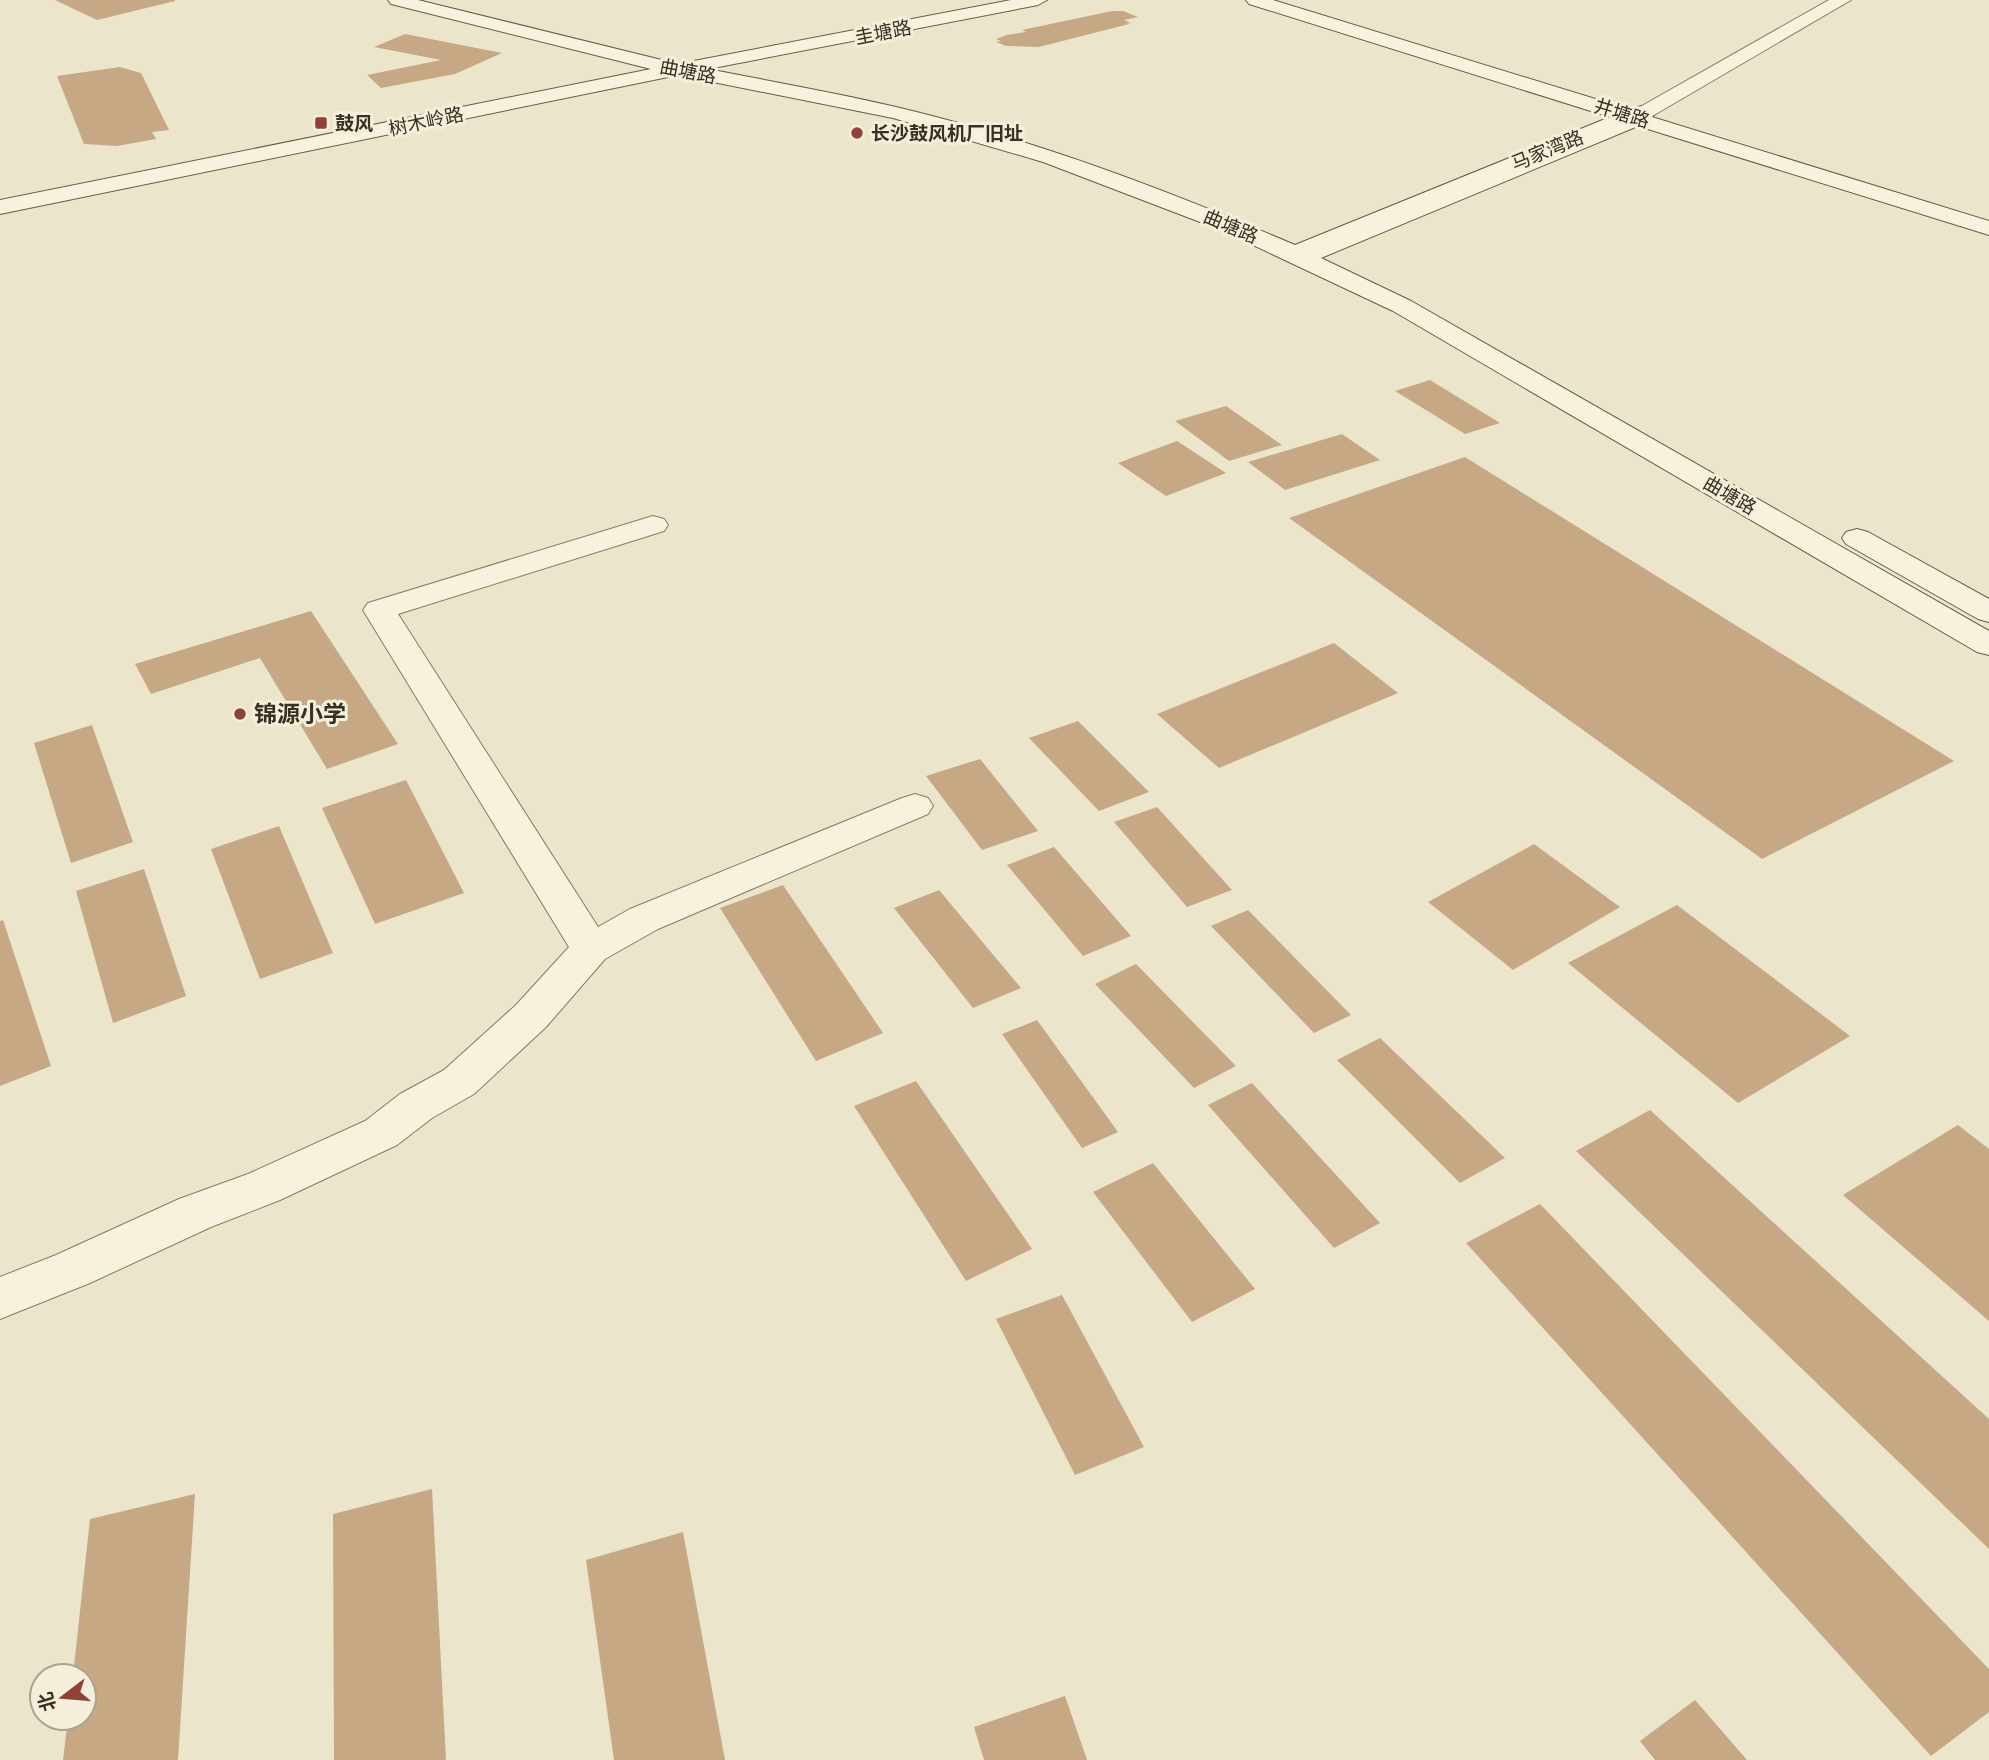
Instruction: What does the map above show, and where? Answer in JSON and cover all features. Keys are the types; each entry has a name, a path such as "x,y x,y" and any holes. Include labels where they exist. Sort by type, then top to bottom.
{"main road":[{"name":"曲塘路","path":"397,0 645,62 686,57 728,61 936,107 1081,152 1261,220 1309,251 1989,645"},
{"path":"448,0 604,34"},
{"name":"圭塘路","path":"686,57 975,0"},
{"name":"圭塘路","path":"728,61 1038,0"},
{"name":"井塘路","path":"1255,0 1640,115"},
{"name":"井塘路","path":"1269,0 1989,226"},
{"name":"马家湾路","path":"1309,251 1640,115 1842,0"},
{"name":"曲塘路","path":"686,57 985,137 1309,251 1487,331 1640,416"},
{"name":"树木岭路","path":"0,207 686,57"},
{"name":"树木岭路","path":"0,193 645,62"},
{"path":"591,949 379,610 653,525"},
{"path":"1843,530 1989,612"},
{"path":"0,1298 73,1269 195,1213 264,1187 382,1133 416,1106 459,1082 531,1016 591,949 644,919 915,806"}],"building":[{"path":"55,0 175,0 175,1 97,20"},
{"path":"1123,11 1138,17 1124,20 1131,23 1126,24 1129,24 1039,47 1006,46 996,42 1001,41 996,39 1007,35 1026,32 1022,30"},
{"path":"405,34 502,53 455,74 381,88 367,75 441,60 374,47"},
{"path":"120,67 141,73 169,130 152,132 156,139 117,146 84,144 57,76"},
{"path":"1430,380 1500,423 1465,434 1395,391"},
{"path":"1226,406 1282,445 1229,461 1175,421"},
{"path":"1342,434 1380,460 1285,490 1248,462"},
{"path":"1177,441 1226,473 1166,496 1118,463"},
{"path":"1465,457 1954,761 1762,859 1289,518"},
{"path":"311,611 398,744 327,769 260,658 151,694 135,664"},
{"path":"1334,643 1398,693 1219,768 1157,714"},
{"path":"1078,721 1149,792 1099,811 1029,738"},
{"path":"92,725 133,842 71,863 34,743"},
{"path":"980,759 1038,831 982,850 926,776"},
{"path":"406,780 464,893 375,924 322,808"},
{"path":"1157,807 1232,890 1187,907 1114,822"},
{"path":"279,826 333,953 260,979 211,849"},
{"path":"1534,844 1620,907 1513,970 1428,902"},
{"path":"1054,847 1131,936 1083,956 1007,865"},
{"path":"144,869 186,996 113,1023 76,891"},
{"path":"783,885 883,1033 816,1061 720,908"},
{"path":"939,890 1021,988 973,1008 894,908"},
{"path":"1677,905 1850,1036 1738,1103 1568,963"},
{"path":"1248,910 1351,1015 1314,1033 1211,926"},
{"path":"3,920 51,1066 0,1086 0,921"},
{"path":"1136,964 1236,1066 1194,1088 1095,984"},
{"path":"1037,1020 1118,1132 1082,1148 1002,1034"},
{"path":"1380,1038 1505,1158 1460,1183 1337,1060"},
{"path":"916,1081 1032,1249 966,1281 854,1106"},
{"path":"1252,1083 1380,1223 1334,1248 1208,1105"},
{"path":"1650,1110 1989,1419 1989,1549 1576,1151"},
{"path":"1958,1125 1989,1149 1989,1321 1843,1195"},
{"path":"1153,1163 1255,1289 1192,1322 1093,1192"},
{"path":"1540,1204 1989,1669 1989,1712 1931,1756 1466,1243"},
{"path":"1062,1295 1144,1447 1075,1475 996,1319"},
{"path":"432,1489 446,1760 334,1760 333,1514"},
{"path":"195,1494 178,1760 63,1760 66,1732 98,1732 98,1662 75,1662 90,1519"},
{"path":"683,1532 725,1760 614,1760 586,1560"},
{"path":"1065,1696 1087,1760 984,1760 974,1727"},
{"path":"1695,1700 1747,1760 1655,1760 1640,1741"}],"place":[{"name":"鼓风","path":"321,123"},
{"name":"长沙鼓风机厂旧址","path":"857,133"},
{"name":"锦源小学","path":"240,714"}]}
